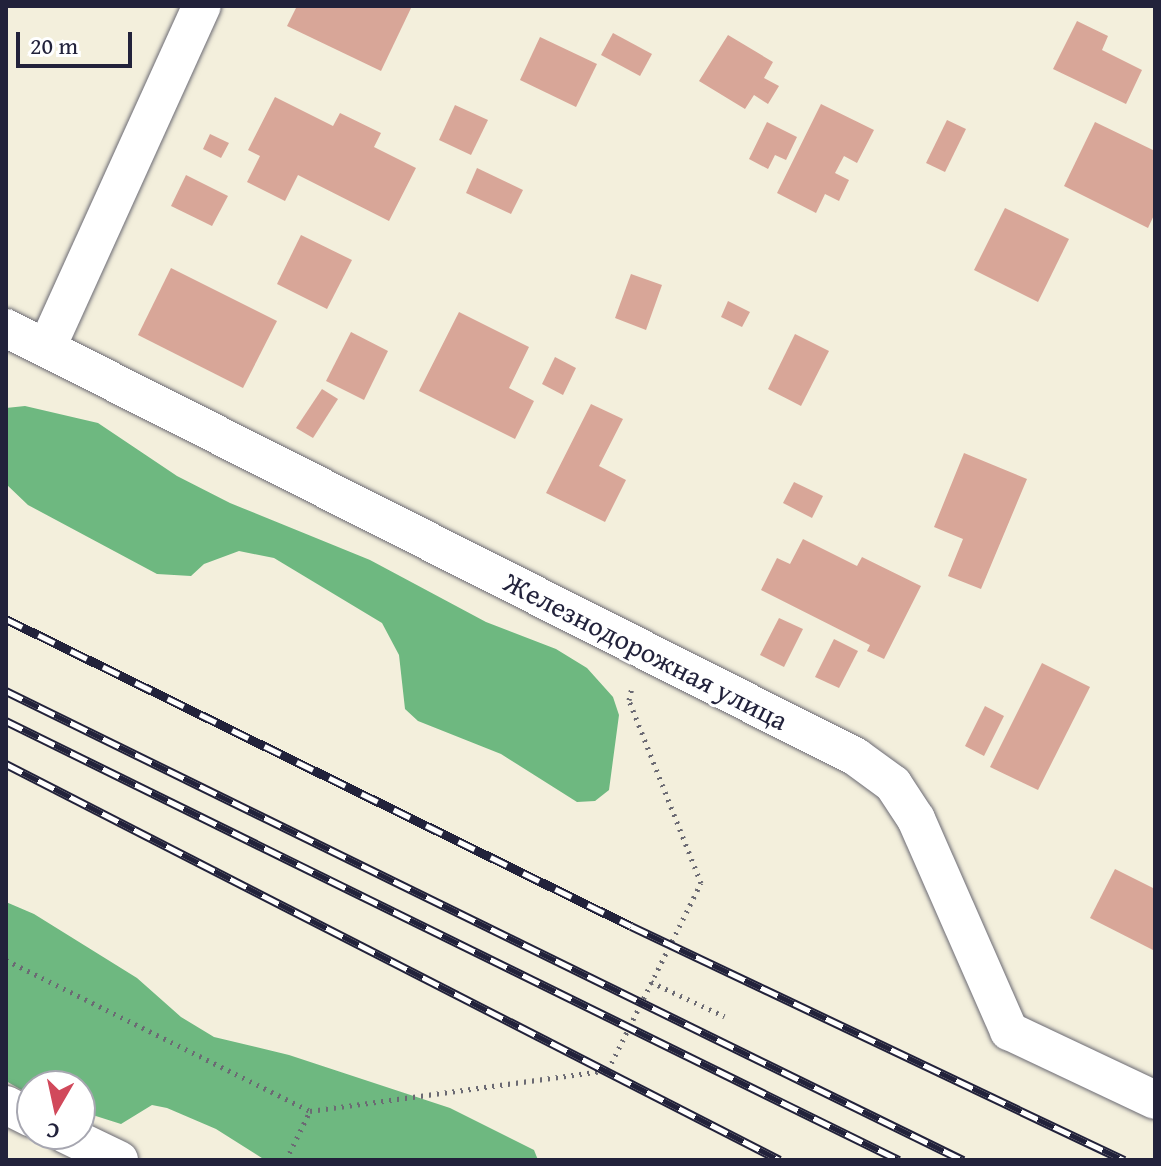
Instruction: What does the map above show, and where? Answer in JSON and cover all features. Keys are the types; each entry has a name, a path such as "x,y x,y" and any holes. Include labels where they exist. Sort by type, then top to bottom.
{"street":[{"path":"47,347 202,6"},
{"name":"Железнодорожная улица","path":"6,328 856,757 893,784 916,819 1009,1031 1155,1100"}],"path":[{"path":"6,960 310,1111 608,1070 701,883 629,700 641,650"},
{"path":"651,982 724,1016"},
{"path":"286,1160 310,1111"}],"green space":[{"path":"25,406 98,423 177,476 230,503 370,560 486,622 556,649 587,668 613,697 619,715 609,790 595,801 577,802 501,754 418,721 405,709 399,655 382,623 274,558 239,551 204,564 191,576 157,574 28,505 6,484 6,408"},
{"path":"6,902 34,914 137,978 181,1017 214,1037 289,1055 450,1108 534,1150 538,1160 265,1160 216,1129 167,1108 152,1105 121,1124 96,1116 96,1070 16,1070 16,1087 6,1081"}],"building":[{"path":"297,6 412,6 381,71 287,26"},
{"path":"1077,21 1108,36 1102,50 1142,70 1126,104 1053,69"},
{"path":"613,33 652,54 640,76 601,55"},
{"path":"728,35 773,62 764,78 779,86 768,104 754,95 745,109 699,81"},
{"path":"540,37 597,64 576,107 520,80"},
{"path":"275,97 333,126 340,113 381,133 374,147 416,168 389,221 298,175 285,201 247,182 260,156 248,150"},
{"path":"821,104 874,130 857,163 844,156 835,173 849,180 839,201 825,194 816,213 777,193"},
{"path":"455,105 488,120 471,155 439,140"},
{"path":"947,120 966,129 945,172 926,163"},
{"path":"767,122 797,137 786,160 775,155 768,169 749,159"},
{"path":"1095,122 1155,151 1155,213 1148,228 1064,186"},
{"path":"210,134 229,143 221,158 203,149"},
{"path":"477,168 523,190 511,214 466,193"},
{"path":"186,175 228,196 212,226 171,206"},
{"path":"1005,208 1069,239 1038,302 974,270"},
{"path":"301,235 352,260 327,309 277,284"},
{"path":"171,268 277,321 243,388 138,335"},
{"path":"631,274 662,285 646,330 615,318"},
{"path":"728,301 750,312 742,327 721,317"},
{"path":"459,312 529,347 509,388 534,401 515,439 419,391"},
{"path":"351,332 388,351 364,400 326,381"},
{"path":"795,334 829,351 801,406 768,389"},
{"path":"555,357 576,368 563,395 542,384"},
{"path":"322,389 338,399 313,438 296,428"},
{"path":"591,404 623,419 599,466 626,480 605,522 546,493"},
{"path":"964,453 1027,479 981,589 948,576 963,539 934,527"},
{"path":"794,482 823,496 812,518 783,503"},
{"path":"803,539 857,566 862,557 921,586 884,659 867,651 870,645 761,590 777,558 790,564"},
{"path":"779,618 803,629 784,667 760,655"},
{"path":"834,639 858,651 839,688 815,677"},
{"path":"1042,663 1090,687 1038,790 990,767"},
{"path":"985,706 1004,716 984,756 965,746"},
{"path":"1115,869 1155,889 1155,951 1090,918"}],"railway":[{"path":"6,619 631,926 1124,1160"},
{"path":"6,691 963,1160"},
{"path":"6,721 899,1160"},
{"path":"6,764 780,1160"}]}
